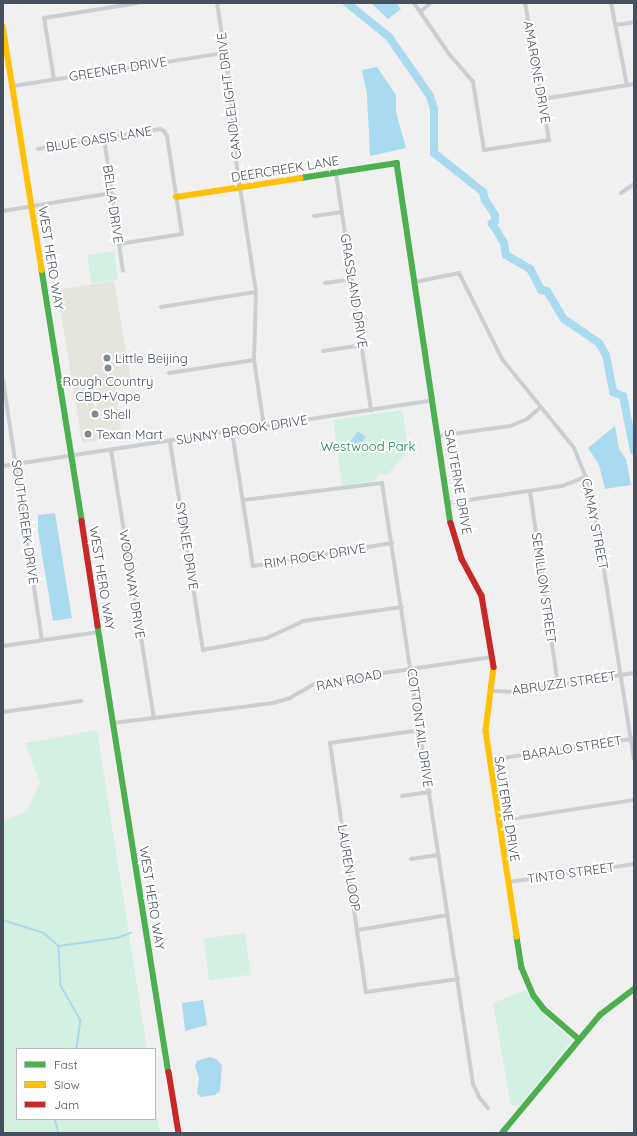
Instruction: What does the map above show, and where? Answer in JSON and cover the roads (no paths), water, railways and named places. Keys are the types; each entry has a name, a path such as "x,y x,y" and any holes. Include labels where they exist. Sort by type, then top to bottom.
{"street":[{"path":"54,79 44,18 138,3"},
{"name":"CANDLELIGHT DRIVE","path":"217,3 240,187 256,292 254,360 264,427"},
{"path":"414,3 421,11 431,3"},
{"name":"AMARONE DRIVE","path":"421,11 449,54 474,82 484,150 549,140 525,3"},
{"path":"611,3 627,85"},
{"path":"616,25 634,22"},
{"name":"WEST HERO WAY","path":"3,26 179,1133"},
{"name":"GREENER DRIVE","path":"13,86 224,53"},
{"path":"543,99 634,84"},
{"name":"BLUE OASIS LANE","path":"38,149 160,129 167,136 176,197"},
{"name":"BELLA DRIVE","path":"104,138 123,270"},
{"name":"DEERCREEK LANE","path":"176,197 397,163"},
{"name":"SAUTERNE DRIVE","path":"397,163 452,528 462,559 482,596 495,671 494,691 486,731 488,760 522,968 528,983 544,1009 579,1039"},
{"name":"GRASSLAND DRIVE","path":"336,173 371,410"},
{"path":"621,192 634,184"},
{"path":"3,211 31,208 112,193"},
{"path":"119,244 182,234 176,197"},
{"path":"314,216 341,212"},
{"name":"CAMAY STREET","path":"415,282 459,273 502,359 574,448 586,476 594,507 634,759"},
{"path":"325,283 352,279"},
{"path":"161,307 256,292"},
{"path":"323,351 362,346"},
{"path":"169,373 254,360"},
{"name":"SOUTHCREEK DRIVE","path":"3,380 42,640"},
{"name":"SUNNY BROOK DRIVE","path":"3,466 170,442 433,400"},
{"path":"438,436 510,426 527,419 541,407"},
{"name":"RIM ROCK DRIVE","path":"232,432 253,566 392,543"},
{"name":"SYDNEE DRIVE","path":"170,442 203,650 267,638 303,621 402,607"},
{"name":"WOODWAY DRIVE","path":"111,450 154,719"},
{"path":"449,503 562,486 586,476"},
{"name":"COTTONTAIL DRIVE","path":"242,500 382,483 412,669 473,1084 479,1097 488,1108"},
{"name":"SEMILLON STREET","path":"530,491 558,685"},
{"path":"3,646 99,632"},
{"name":"RAN ROAD","path":"113,723 273,703 290,698 316,684 492,657"},
{"name":"ABRUZZI STREET","path":"494,691 512,692 634,673"},
{"path":"3,712 81,701"},
{"name":"LAUREN LOOP","path":"421,730 330,744 366,992 458,978"},
{"name":"BARALO STREET","path":"488,760 631,739"},
{"path":"402,796 430,792"},
{"path":"498,821 634,800"},
{"path":"411,859 439,855"},
{"name":"TINTO STREET","path":"507,882 634,864"},
{"path":"358,930 448,915"},
{"path":"502,1133 600,1015 634,989"}],"water":[{"path":"371,3 396,3 401,9 388,19"},
{"path":"377,67 396,95 396,112 406,148 370,156 367,95 362,70"},
{"path":"615,426 619,449 626,459 631,485 605,489 599,465 588,448"},
{"path":"358,431 366,437 356,451 348,445"},
{"path":"55,513 72,618 53,621 38,531 38,515"},
{"path":"203,1000 207,1025 185,1031 182,1003"},
{"path":"210,1057 216,1059 222,1065 220,1091 215,1095 201,1097 197,1093 199,1078 195,1066 197,1061"}],"waterway":[{"path":"347,3 389,37 430,96 434,109 434,153 483,192 485,200 495,215 495,221 492,223 504,243 506,255 530,269 541,290 547,291 564,319 599,343 606,355 613,392 623,396 634,451"},
{"path":"3,920 44,933 59,946 61,986 81,1020 77,1048"},
{"path":"59,946 117,938 131,933"},
{"path":"55,1120 59,1133"}],"place":[{"name":"Little Beijing","path":"107,358"},
{"name":"Rough Country CBD+Vape","path":"108,368"},
{"name":"Shell","path":"95,414"},
{"name":"Texan Mart","path":"88,434"}],"park label":[{"name":"Westwood Park","path":"368,446"}]}
